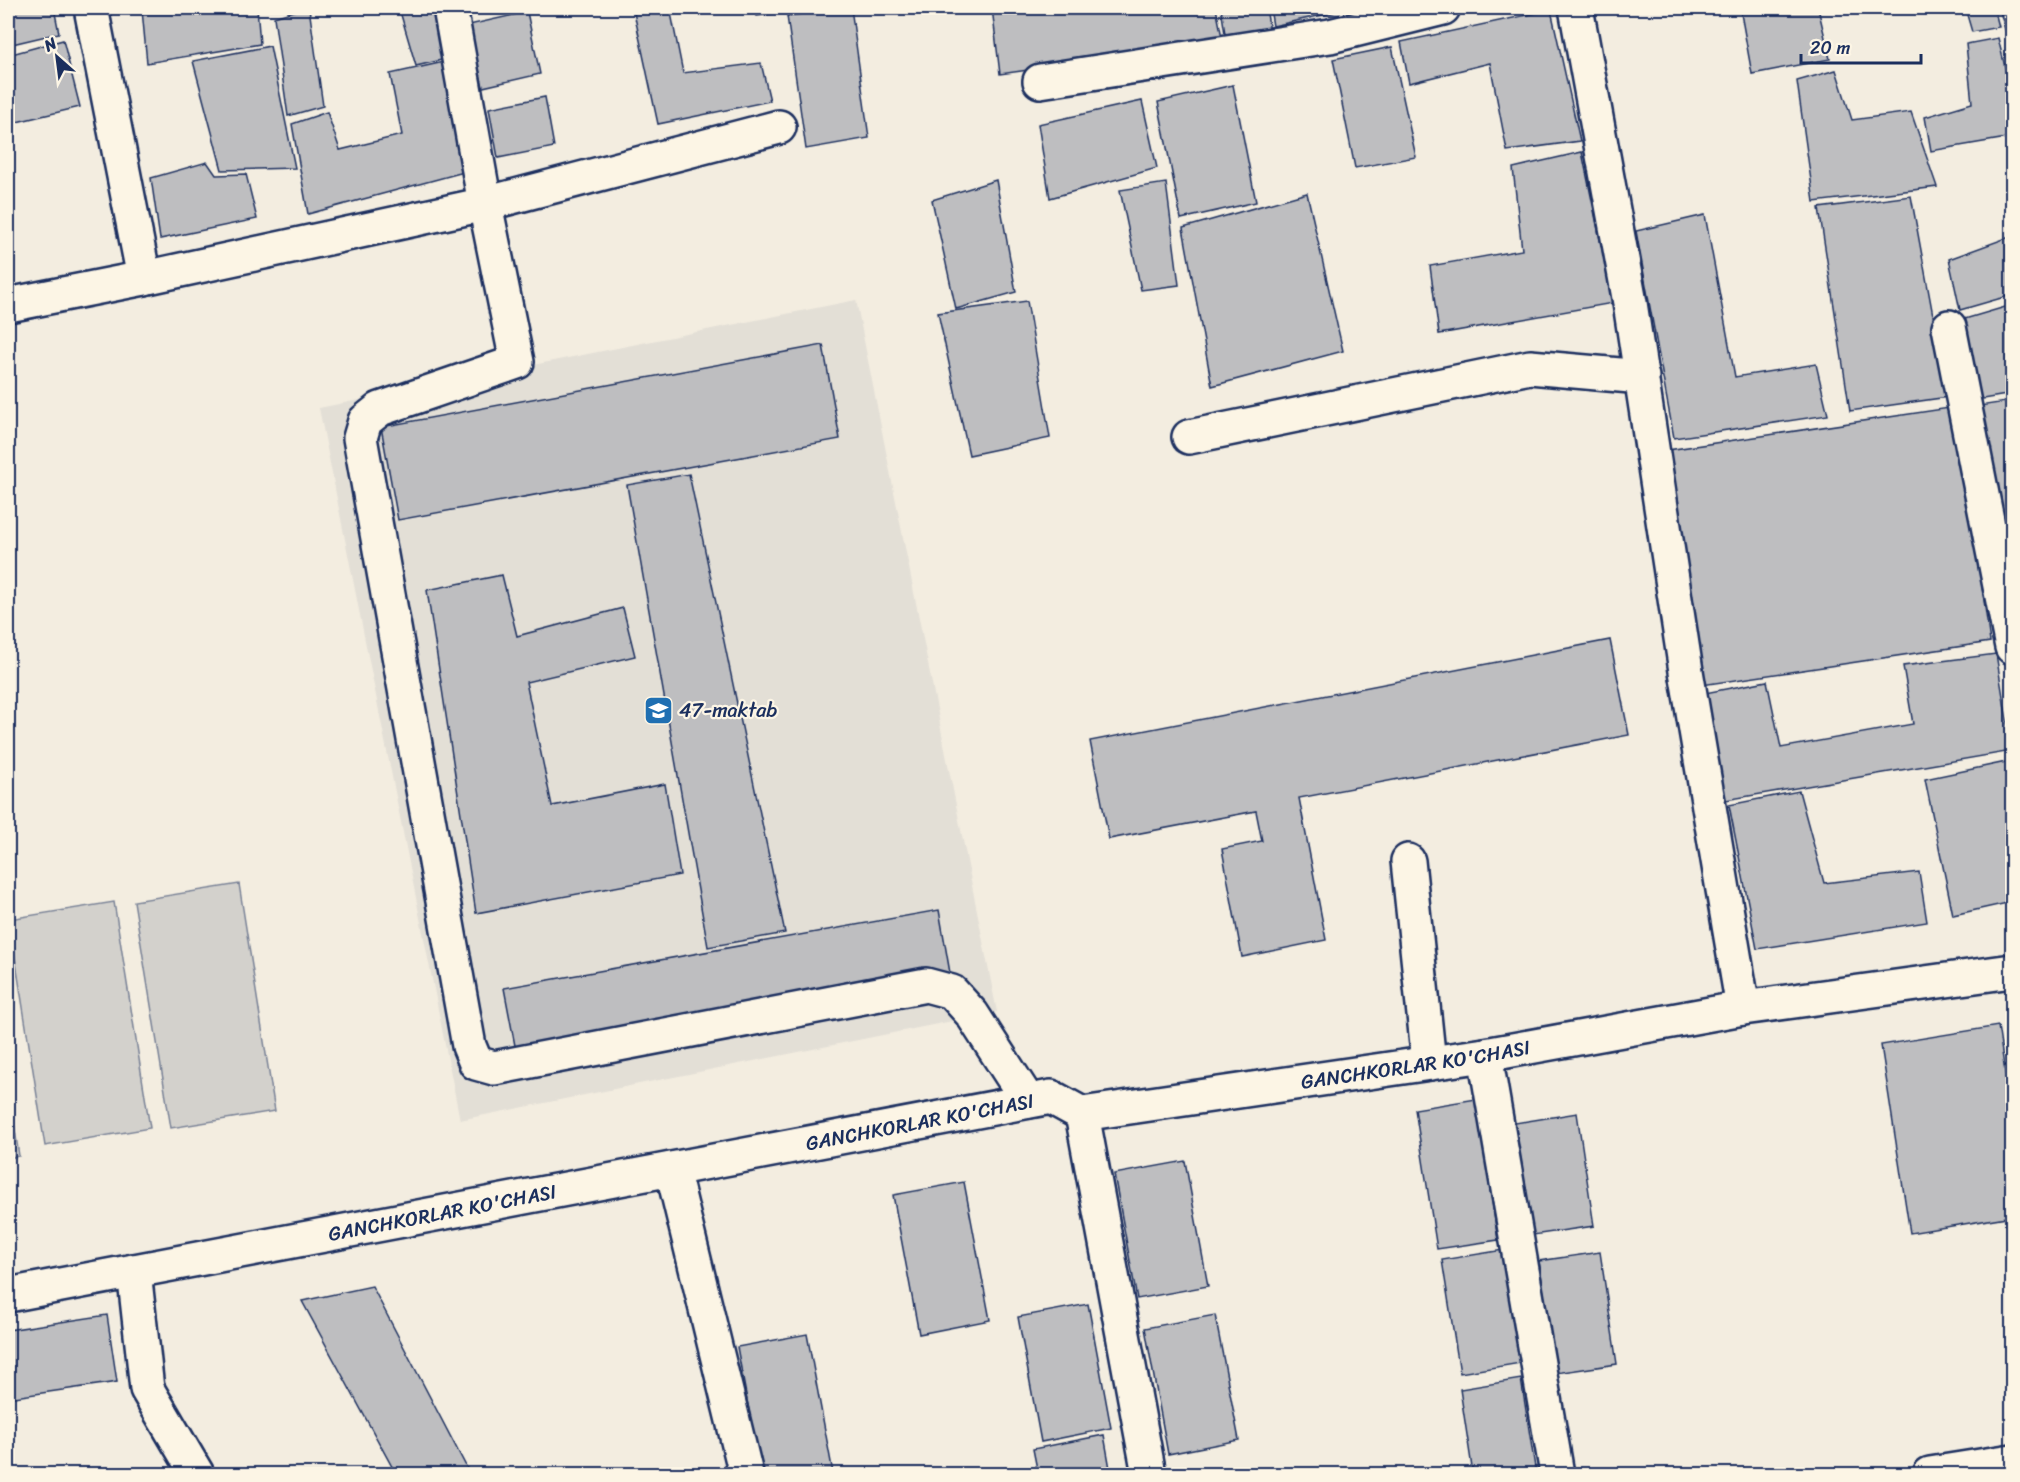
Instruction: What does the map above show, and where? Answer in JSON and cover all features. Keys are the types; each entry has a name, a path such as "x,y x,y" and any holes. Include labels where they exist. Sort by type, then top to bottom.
{"street":[{"path":"91,8 144,278"},
{"path":"450,8 485,204 517,362 380,409 365,421 360,438 469,1046 476,1063 494,1068 926,985 952,992 972,1014 1028,1101"},
{"path":"1040,81 1330,36 1443,8"},
{"path":"1576,8 1592,82 1642,377 1686,671 1743,1008"},
{"path":"8,305 485,204 779,127"},
{"path":"1949,327 2013,647"},
{"path":"1189,437 1530,368 1642,377"},
{"path":"1408,861 1429,1063"},
{"name":"GANCHKORLAR KO'CHASI","path":"8,1295 1051,1097 1083,1114 1485,1055 1743,1008 2013,971"},
{"path":"1485,1055 1557,1474"},
{"path":"1083,1114 1149,1474"},
{"path":"672,1169 746,1474"},
{"path":"134,1271 147,1389 197,1474"},
{"path":"1930,1474 2013,1461"}],"shaded area":[{"name":"47-maktab","path":"856,300 997,1012 460,1120 319,408"},
{"path":"239,884 275,1111 171,1128 134,901"},
{"path":"114,902 150,1128 45,1146 9,919"},
{"path":"8,1084 19,1156 8,1158"}],"building":[{"path":"8,8 54,8 59,33 8,45"},
{"path":"257,8 260,44 147,63 142,10"},
{"path":"309,8 323,106 288,116 274,17"},
{"path":"399,8 445,8 454,57 416,66"},
{"path":"466,8 507,8 467,15"},
{"path":"633,8 670,8 683,73 761,63 770,101 658,124"},
{"path":"755,8 810,8 757,16"},
{"path":"851,8 869,138 806,149 787,16"},
{"path":"992,8 1216,8 1223,42 1000,74"},
{"path":"1221,8 1266,8 1270,32 1226,40"},
{"path":"1270,8 1354,8 1273,26"},
{"path":"1740,8 1818,8 1830,59 1752,74"},
{"path":"1965,8 1994,8 1999,27 1972,32"},
{"path":"1999,8 2012,8 2012,54"},
{"path":"1551,10 1580,141 1507,151 1490,63 1409,83 1401,42"},
{"path":"527,12 540,74 483,87 469,25"},
{"path":"1998,38 2012,96 2012,137 1931,151 1925,117 1972,103 1966,44"},
{"path":"63,40 80,107 8,124 8,55"},
{"path":"270,46 295,168 222,170 193,61"},
{"path":"1392,47 1416,157 1355,168 1333,59"},
{"path":"444,62 464,172 308,214 292,124 327,112 340,150 402,135 390,74"},
{"path":"1836,70 1852,120 1911,112 1937,187 1814,202 1797,81"},
{"path":"1233,85 1256,202 1181,219 1158,102"},
{"path":"545,97 554,147 498,158 489,108"},
{"path":"1142,101 1157,168 1050,198 1038,124"},
{"path":"1582,152 1613,303 1439,334 1430,266 1522,250 1513,168"},
{"path":"207,162 216,175 246,174 257,219 160,239 151,178"},
{"path":"996,180 1016,292 956,309 932,200"},
{"path":"1166,183 1179,285 1141,290 1120,190"},
{"path":"1307,193 1343,351 1212,386 1183,228"},
{"path":"1911,196 1948,397 1850,411 1819,208"},
{"path":"1705,215 1735,377 1816,364 1828,415 1674,438 1636,231"},
{"path":"2012,236 2012,295 1960,310 1949,259"},
{"path":"1027,301 1050,438 969,455 938,313"},
{"path":"2012,305 2012,394 1977,400 1958,321"},
{"path":"823,345 840,439 398,520 381,427"},
{"path":"2012,401 2012,556 2008,557 1979,406"},
{"path":"1956,407 1990,642 1702,685 1668,450"},
{"path":"689,474 785,933 708,947 627,485"},
{"path":"502,575 517,636 623,608 635,656 526,682 552,806 665,784 680,875 476,913 427,590"},
{"path":"1610,640 1629,735 1299,798 1326,940 1242,957 1222,849 1262,841 1256,811 1109,839 1090,741"},
{"path":"1996,654 2012,751 1720,801 1705,693 1767,681 1781,748 1913,724 1903,666"},
{"path":"2011,761 2012,902 1953,915 1925,779"},
{"path":"1799,791 1824,883 1919,872 1927,922 1757,949 1729,805"},
{"path":"939,910 950,973 516,1051 504,988"},
{"path":"1998,1026 2012,1119 2012,1216 1910,1233 1881,1045"},
{"path":"1476,1099 1498,1240 1437,1249 1415,1109"},
{"path":"1577,1113 1594,1226 1533,1235 1515,1123"},
{"path":"1185,1161 1208,1286 1137,1299 1114,1174"},
{"path":"964,1182 990,1320 919,1334 893,1195"},
{"path":"1503,1250 1521,1363 1460,1373 1442,1260"},
{"path":"1600,1252 1617,1364 1556,1373 1539,1261"},
{"path":"372,1286 470,1474 396,1474 302,1301"},
{"path":"1088,1304 1111,1428 1041,1442 1018,1317"},
{"path":"107,1315 117,1382 8,1398 8,1330"},
{"path":"1215,1315 1239,1440 1168,1454 1145,1328"},
{"path":"807,1334 833,1473 761,1474 737,1347"},
{"path":"1521,1379 1536,1474 1473,1474 1460,1389"},
{"path":"1104,1435 1111,1474 1038,1474 1033,1449"}],"place":[{"name":"47-maktab","path":"658,710"}]}
